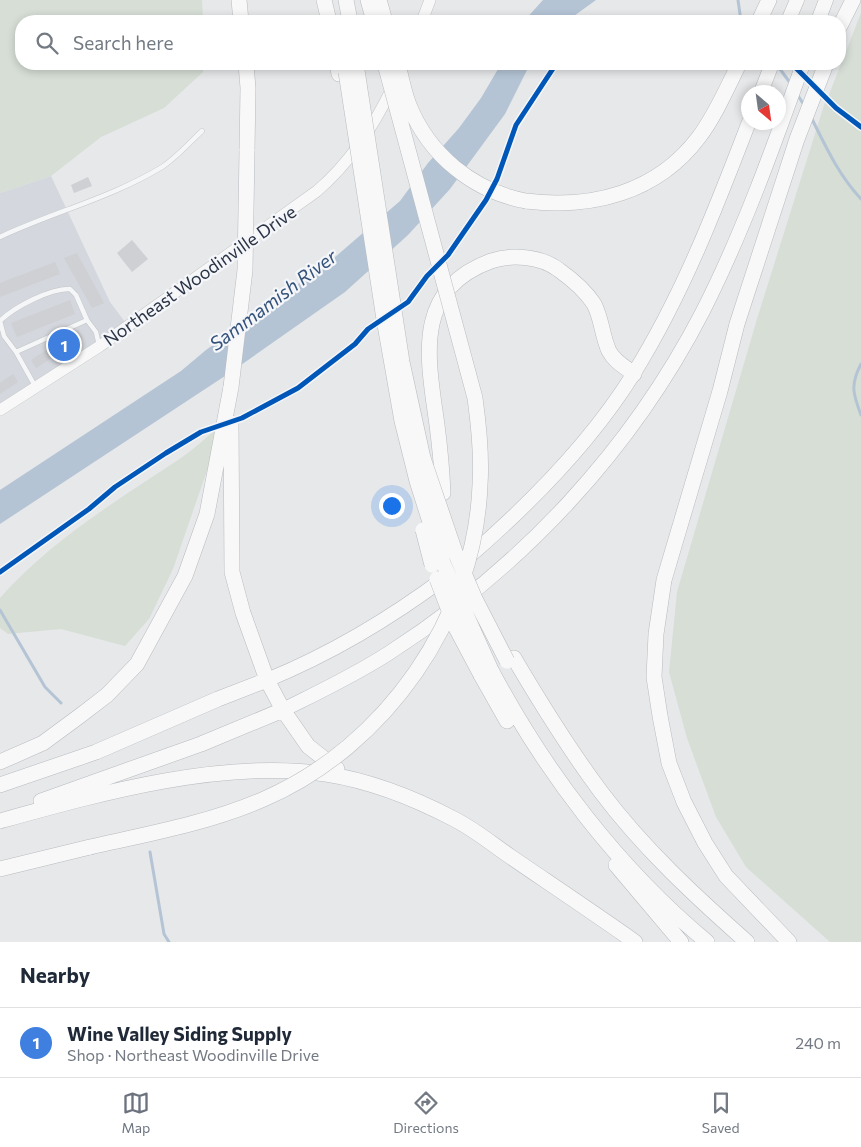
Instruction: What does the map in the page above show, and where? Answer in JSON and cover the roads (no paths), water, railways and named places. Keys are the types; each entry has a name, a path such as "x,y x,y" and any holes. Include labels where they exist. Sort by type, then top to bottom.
{"highway":[{"path":"239,0 240,15"},
{"path":"324,0 328,15"},
{"path":"334,0 337,15"},
{"path":"346,0 349,15"},
{"path":"354,0 356,15"},
{"path":"790,15 797,0"},
{"path":"820,15 826,0"},
{"path":"843,15 847,0"},
{"path":"845,15 853,0"},
{"path":"0,762 43,743 107,695 137,664 185,576 207,514 231,387 245,270 248,88 246,70"},
{"path":"345,70 386,375 401,446 432,565 455,626 526,733 590,823 644,881 707,942"},
{"path":"346,70 402,362 423,458 455,552 475,599 510,659 548,731 613,820 650,864 695,908 734,942"},
{"path":"365,70 420,411 455,530 510,659 602,793 651,852 698,899 747,942"},
{"path":"0,869 223,814 265,799 302,780 331,760 366,731 397,699 422,665 447,618 461,583 473,540 480,487 481,444 475,398 387,70"},
{"path":"400,70 409,104 428,140 444,158 470,180 487,190 526,200 559,203 584,202 615,196 646,184 672,166 700,136 736,70"},
{"path":"764,85 770,70"},
{"path":"0,815 202,744 283,710 388,654 442,618 498,572 570,503 626,434 669,372 702,312 730,254 801,70"},
{"path":"788,942 726,876 704,843 684,802 669,762 654,677 656,634 664,580 720,391 737,324 797,139 824,70"},
{"path":"0,785 96,752 218,698 268,680 352,640 400,610 450,573 504,527 556,474 591,433 634,374 687,274 746,130"},
{"path":"443,493 441,451 429,354 432,318 441,297 460,276 499,258 519,257 536,259 557,268 582,288 594,305 609,352 616,361 634,374"},
{"path":"231,387 232,572 243,613 268,680 283,710 308,746 340,770 367,783 414,800 456,820 635,942"},
{"path":"486,673 517,738 538,768 614,864 681,942"},
{"path":"0,821 116,792 210,773 269,770 327,774 367,783"},
{"path":"614,864 696,942"}],"main road":[{"path":"424,15 430,0"},
{"name":"Northeast Woodinville Drive","path":"0,410 100,346 302,203 336,174 362,143 383,107 400,70"}],"lane":[{"path":"0,236 38,219 112,193 155,171 202,131"},
{"path":"35,386 16,352 4,336 0,321 10,311 60,288 70,289 76,295 87,320 96,332 100,346"},
{"path":"16,352 87,320"}],"water":[{"path":"543,0 596,0 575,15 529,15"},
{"path":"497,70 527,70 505,114 450,189 408,235 345,292 228,374 0,524 0,490 181,371 206,350 334,258 400,201 481,98"}],"waterway":[{"path":"738,0 740,15"},
{"path":"781,70 791,84"},
{"path":"797,94 804,105"},
{"path":"811,117 839,170 861,199"},
{"path":"861,364 854,384 856,401 861,415"},
{"path":"0,610 45,687 61,703"},
{"path":"150,852 164,934 169,942"}],"place":[{"name":"Wine Valley Siding Supply","path":"64,345"}],"water label":[{"name":"Sammamish River","path":"273,300"}]}
